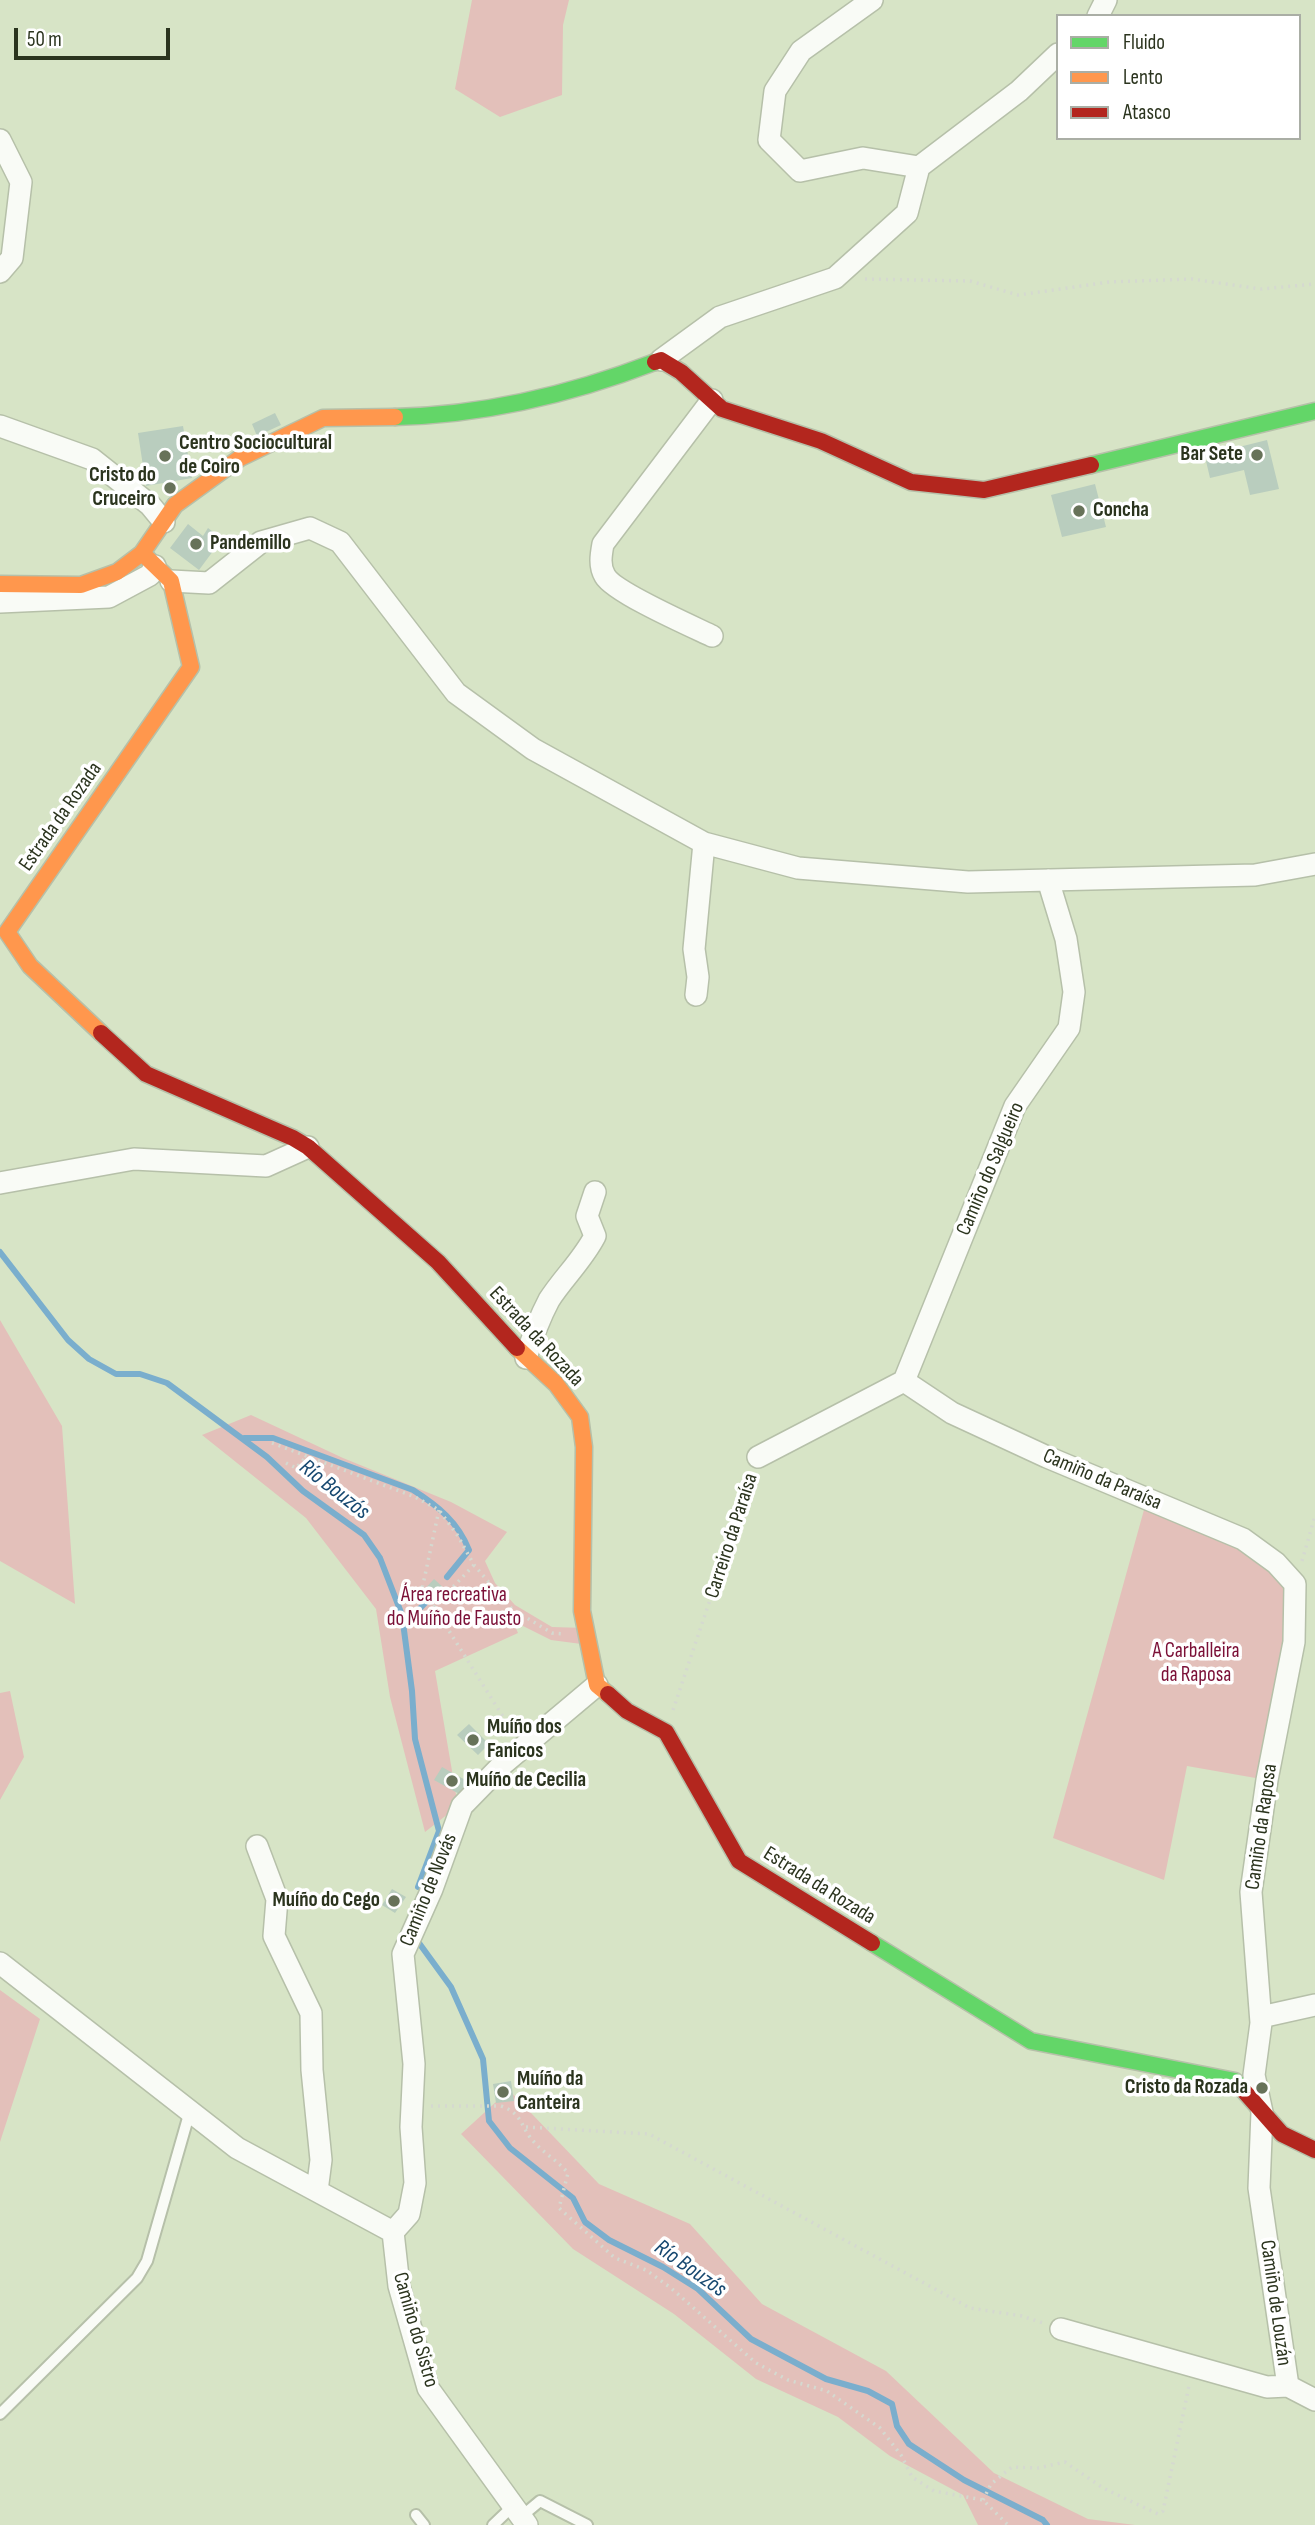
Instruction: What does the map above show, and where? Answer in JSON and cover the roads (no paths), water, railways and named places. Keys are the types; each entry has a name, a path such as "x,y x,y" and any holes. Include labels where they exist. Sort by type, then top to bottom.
{"street":[{"path":"872,0 801,51 775,90 769,140 800,171 863,158 919,167"},
{"path":"0,602 109,597 150,575 149,560 164,522 175,505 240,458 323,418 424,416 539,400 661,360 720,317 835,278 907,213 919,167 1019,91 1056,56"},
{"path":"0,140 21,182 12,258 0,272"},
{"path":"661,360 681,372 722,409 821,441 912,482 984,490 1315,411"},
{"path":"712,400 603,544 601,560 604,574 618,588 712,636"},
{"path":"0,426 92,459 150,505 164,522"},
{"path":"149,560 171,581 209,583 261,542 310,528 340,542 456,693 533,750 704,843 797,869 968,882 1255,875 1315,864"},
{"path":"0,584 81,585 149,560"},
{"name":"Estrada da Rozada","path":"171,581 191,667 4,931 30,966 146,1074 308,1147 438,1262 526,1358 556,1384 580,1417 584,1447 582,1611 597,1685 627,1710 666,1732 739,1861 1031,2041 1236,2081 1282,2134 1315,2150"},
{"path":"696,995 698,977 694,949 704,843"},
{"name":"Camiño do Salgueiro","path":"904,1381 1015,1106 1069,1028 1074,992 1066,939 1048,880"},
{"path":"0,1183 134,1159 267,1166 308,1147"},
{"path":"526,1358 533,1332 551,1298 584,1257 595,1236 587,1216 595,1192"},
{"name":"Carreiro da Paraísa","path":"758,1457 904,1381"},
{"name":"Camiño da Paraísa","path":"904,1381 952,1413 1047,1457 1243,1539 1276,1563 1295,1584"},
{"name":"Camiño da Raposa","path":"1262,2112 1254,2075 1261,2017 1251,1892 1267,1780 1294,1642 1295,1584"},
{"name":"Camiño de Novás","path":"393,2232 409,2214 415,2183 411,2127 414,2064 403,1954 432,1889 462,1806 503,1764 597,1685"},
{"path":"257,1846 277,1899 274,1937 311,2012 312,2070 321,2160 317,2191"},
{"path":"0,1963 237,2148 393,2232"},
{"path":"1261,2017 1315,2005"},
{"name":"Camiño de Louzán","path":"1061,2329 1267,2387 1287,2386 1259,2188 1262,2112"},
{"name":"Camiño do Sistro","path":"393,2232 399,2286 428,2388 521,2515"},
{"path":"1287,2386 1315,2400"}],"lane":[{"path":"0,2414 137,2278 147,2261 190,2111"},
{"path":"493,2525 521,2515 540,2501 587,2525"},
{"path":"416,2515 424,2525"}],"waterway":[{"name":"Río Bouzós","path":"0,1252 68,1340 89,1359 116,1374 140,1374 167,1383 267,1457 303,1491 364,1535 380,1558 402,1615 415,1739 439,1831 418,1887"},
{"path":"244,1438 273,1438 413,1490 422,1496 453,1523 469,1550 447,1577"},
{"path":"403,1626 429,1599"},
{"name":"Río Bouzós","path":"419,1943 451,1987 483,2059 489,2121 510,2148 573,2198 585,2222 609,2240 663,2267 698,2289 751,2339 826,2379 868,2391 892,2404 897,2426 909,2444 964,2480 1043,2520 1047,2525"}],"place":[{"name":"Bar Sete","path":"1257,455"},
{"name":"Centro Sociocultural de Coiro","path":"165,456"},
{"name":"Cristo do Cruceiro","path":"170,488"},
{"name":"Concha","path":"1079,511"},
{"name":"Pandemillo","path":"196,544"},
{"name":"Muíño dos Fanicos","path":"473,1740"},
{"name":"Muíño de Cecilia","path":"452,1781"},
{"name":"Muíño do Cego","path":"394,1901"},
{"name":"Cristo da Rozada","path":"1262,2088"},
{"name":"Muíño da Canteira","path":"503,2092"}],"park label":[{"name":"Área recreativa do Muíño de Fausto","path":"454,1608"},
{"name":"A Carballeira da Raposa","path":"1196,1664"}]}
